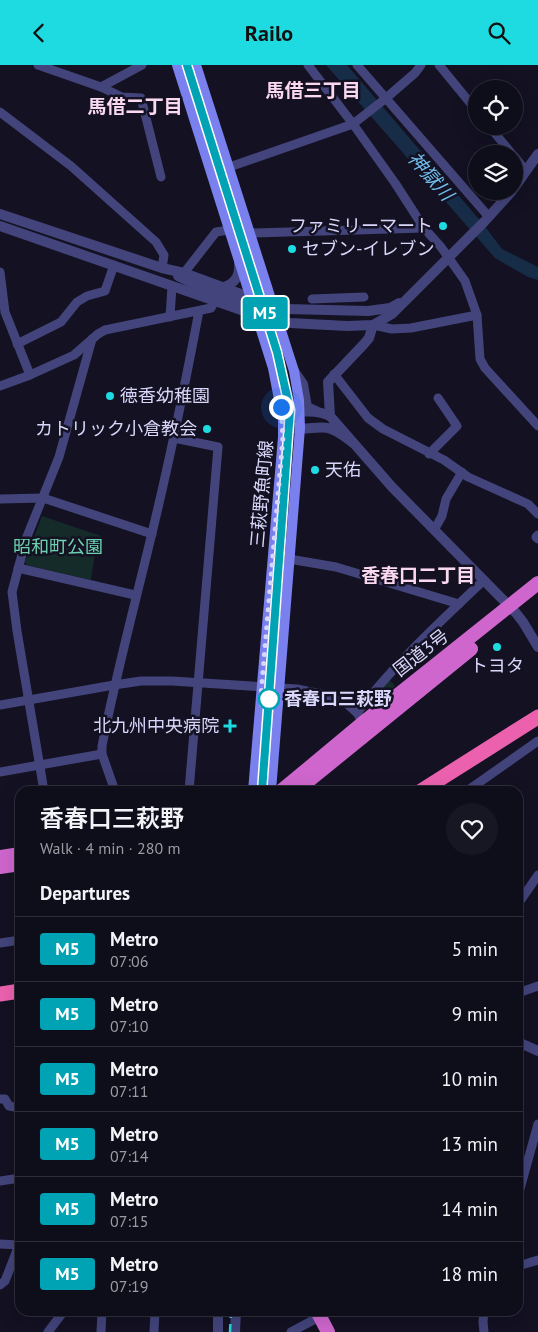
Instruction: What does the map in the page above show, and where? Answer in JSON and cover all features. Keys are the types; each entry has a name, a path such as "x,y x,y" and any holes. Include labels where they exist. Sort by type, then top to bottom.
{"highway":[{"name":"国道3号","path":"302,786 513,610 538,583"},
{"name":"国道3号","path":"286,786 360,717 513,610 538,595"},
{"path":"429,786 538,717"},
{"path":"447,786 538,729"},
{"path":"0,857 15,855"},
{"path":"0,867 15,865"},
{"path":"0,985 15,982"},
{"path":"0,994 15,992"},
{"path":"319,1316 328,1332"}],"main road":[{"name":"三萩野魚町線","path":"177,65 273,367 283,420 253,786"},
{"name":"三萩野魚町線","path":"196,65 294,371 300,413 271,786"}],"street":[{"path":"38,65 101,87 122,97 140,98 161,177"},
{"path":"101,87 142,65"},
{"path":"308,65 353,124 424,228 449,257 465,281 477,315 480,359 485,368 538,426"},
{"path":"356,65 486,220"},
{"path":"212,173 353,124 415,73 421,65"},
{"path":"439,65 468,100"},
{"path":"0,112 71,166 156,242 164,255 162,268"},
{"path":"497,135 505,145"},
{"path":"523,175 538,154"},
{"path":"523,167 526,171"},
{"path":"285,341 287,333 292,330 354,333 386,319 504,200"},
{"path":"0,215 224,287 254,306 276,314 293,309 368,311 390,308 404,301"},
{"path":"0,226 216,301 254,306"},
{"path":"184,273 216,232 229,229 250,233 424,228"},
{"path":"224,287 233,283 238,277 239,262"},
{"path":"17,344 61,322 77,302 87,296 104,291 114,265"},
{"path":"162,268 190,282 288,317 333,319 358,326 373,325 392,329 412,328 477,315"},
{"path":"0,272 5,312 30,375"},
{"path":"170,317 172,286"},
{"path":"320,310 316,299 364,297"},
{"path":"0,386 74,355 105,330 212,308 216,301"},
{"path":"293,309 312,315 359,317 373,325"},
{"path":"113,786 102,754 102,746 114,685 119,671 174,438 199,311"},
{"path":"330,416 328,382 369,338 373,325"},
{"path":"43,786 12,592 26,539 60,457 92,339"},
{"path":"294,371 303,384 308,407 330,416 392,487 513,610 523,622 538,647"},
{"path":"334,374 368,418 383,429 444,460 462,473 528,504 538,514"},
{"path":"429,454 457,425 438,398"},
{"path":"317,412 289,415 283,420 288,427 331,429 353,443"},
{"path":"174,438 218,447 189,786"},
{"path":"434,529 442,516 446,499 462,473"},
{"path":"0,499 43,498 152,534"},
{"path":"289,559 336,567 459,604"},
{"path":"18,568 136,595"},
{"path":"0,705 142,681 172,681 297,689 335,697 346,703 360,717 422,639 484,580"},
{"path":"474,786 538,741"},
{"path":"0,772 102,754"},
{"path":"523,896 538,875"},
{"path":"0,943 15,941"},
{"path":"523,991 538,986"},
{"path":"523,1044 538,1051"},
{"path":"0,1099 5,1099 9,1106 15,1107"},
{"path":"523,1167 538,1123"},
{"path":"0,1181 15,1179"},
{"path":"0,1245 15,1245"},
{"path":"0,1285 5,1281 15,1257"},
{"path":"523,1264 538,1260"},
{"path":"48,1332 60,1316"},
{"path":"101,1332 102,1316"},
{"path":"154,1332 155,1316"},
{"path":"218,1316 218,1332"},
{"path":"235,1332 236,1316"},
{"path":"291,1332 315,1316"},
{"path":"484,1316 484,1332"}],"green space":[{"name":"昭和町公園","path":"42,516 101,536 94,559 91,580 26,565 25,562"},
{"path":"388,678 395,686 381,699 368,700"}],"water":[{"name":"神獄川","path":"326,65 347,65 484,225 502,249 538,267 538,280 528,277 495,258"}],"railway":[{"path":"187,65 277,352 291,410 262,786"},
{"path":"230,1332 231,1316"}],"metro line":[{"name":"M5","path":"187,65 277,352 290,410 262,786"}],"place":[{"name":"ファミリーマート","path":"443,226"},
{"name":"セブン-イレブン","path":"292,249"},
{"name":"徳香幼稚園","path":"110,396"},
{"name":"カトリック小倉教会","path":"207,429"},
{"name":"天佑","path":"315,470"},
{"name":"トヨタ","path":"497,647"},
{"name":"香春口三萩野","path":"269,699"},
{"name":"北九州中央病院","path":"230,726"}],"district":[{"name":"馬借三丁目","path":"313,90"},
{"name":"馬借二丁目","path":"135,106"},
{"name":"香春口二丁目","path":"418,575"}],"route":[{"path":"269,699 260,706 283,437 281,407"}]}
